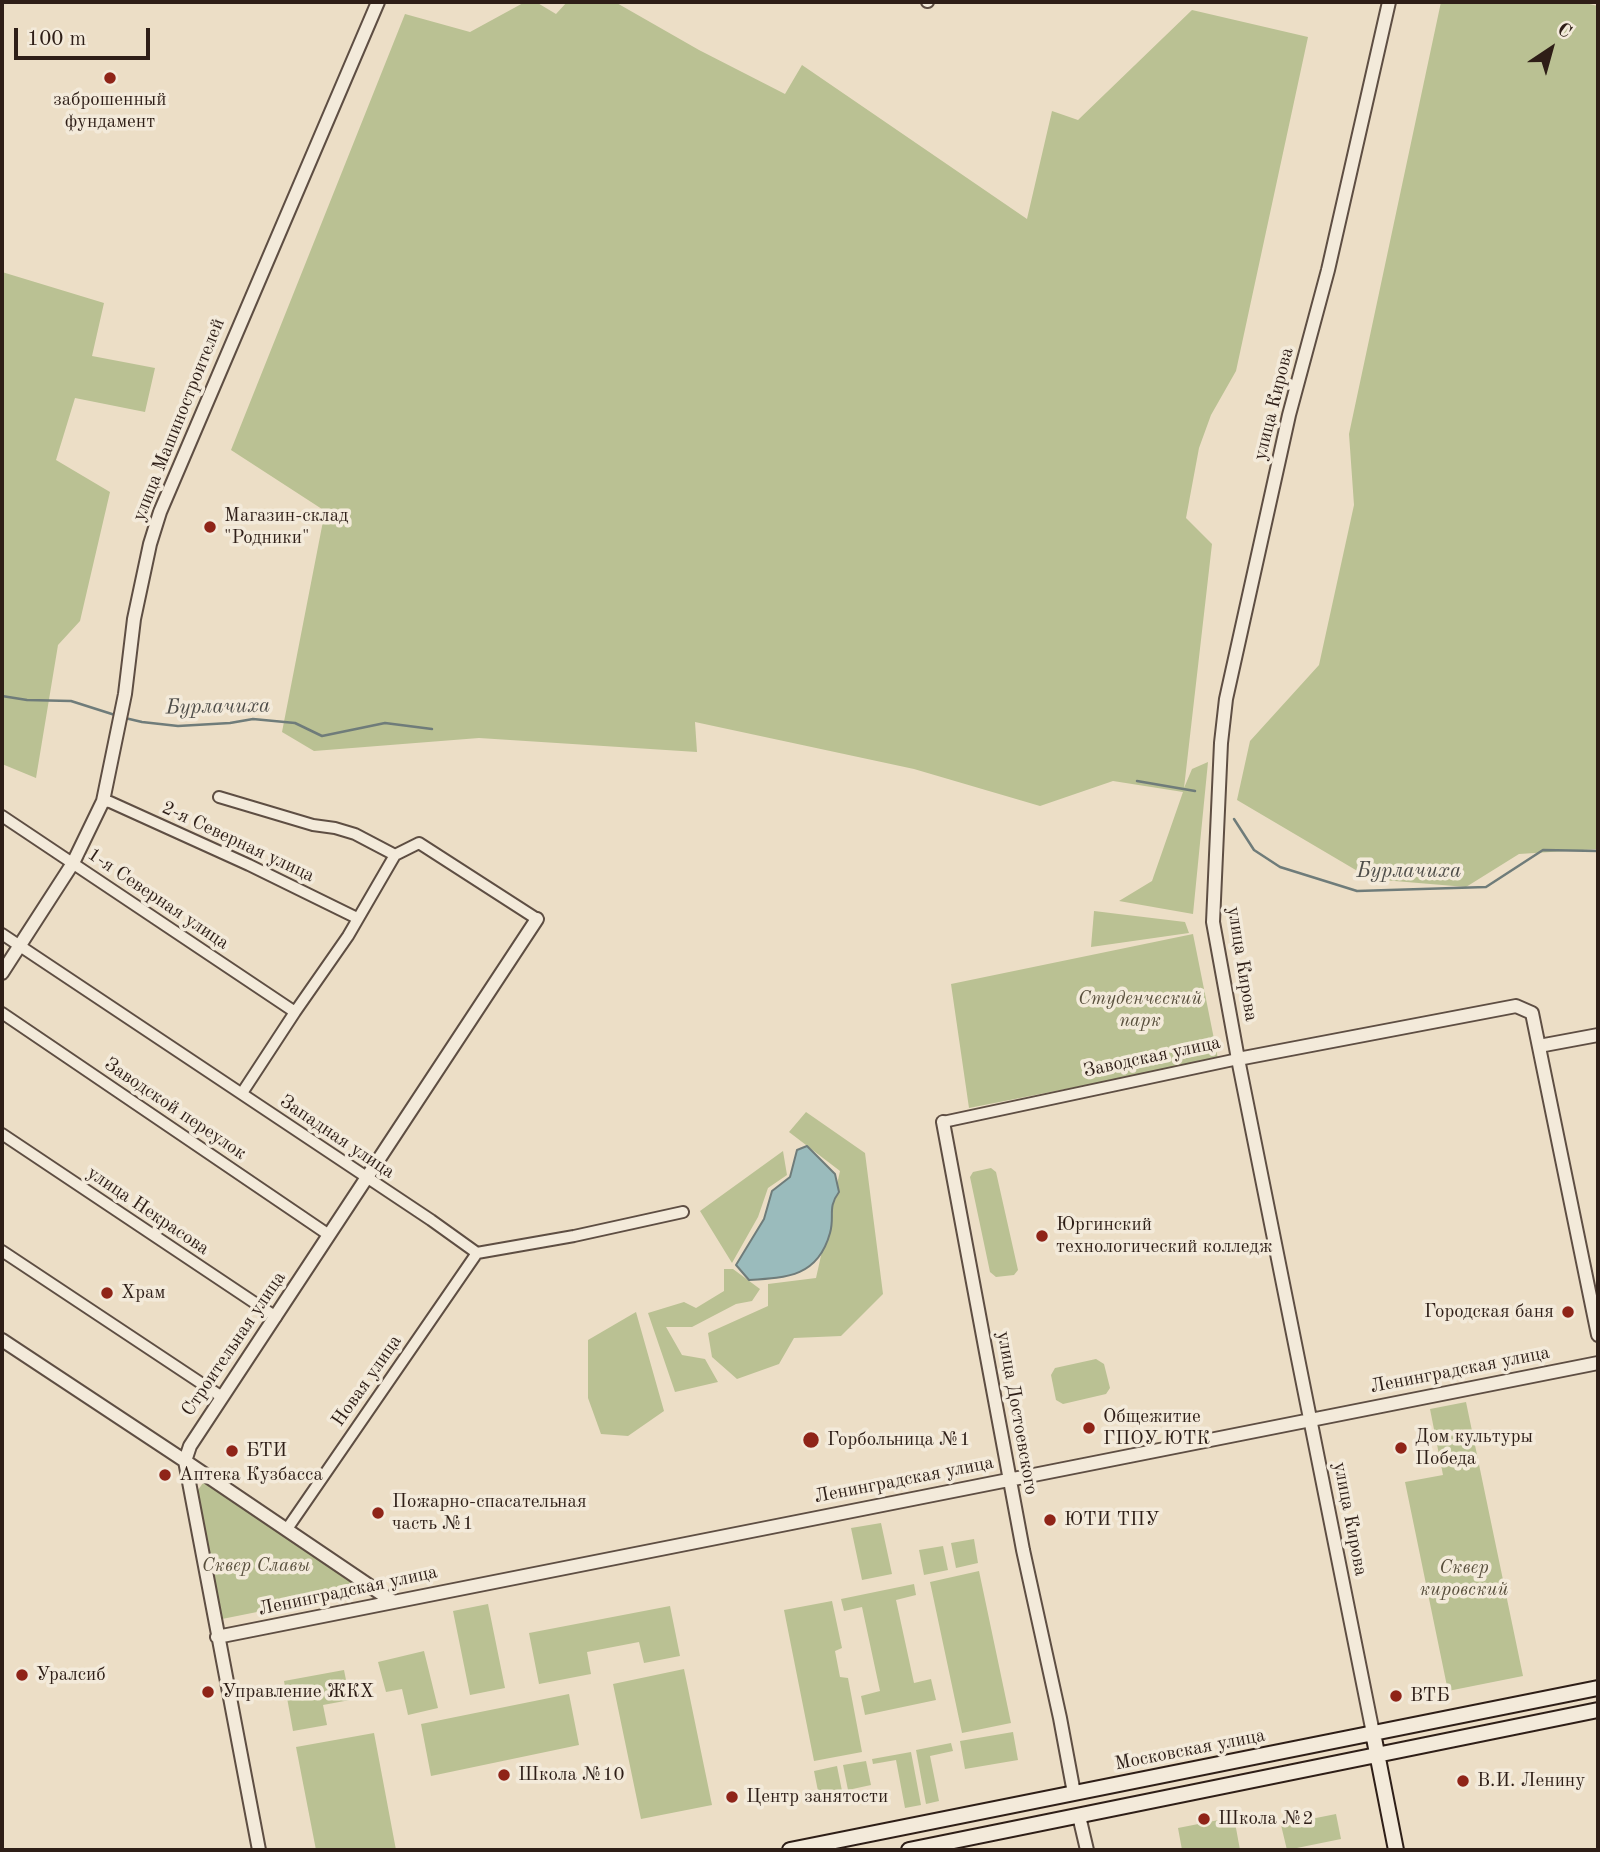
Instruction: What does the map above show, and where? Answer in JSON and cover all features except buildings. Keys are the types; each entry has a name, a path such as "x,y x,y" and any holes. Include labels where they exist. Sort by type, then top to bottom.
{"main road":[{"name":"Московская улица","path":"790,1850 1598,1688"},
{"path":"909,1850 1598,1710"},
{"name":"улица Кирова","path":"1373,1733 1396,1850"}],"street":[{"name":"улица Машиностроителей","path":"2,973 73,863 103,802 125,694 134,620 150,544 160,512 378,2"},
{"name":"улица Кирова","path":"1373,1733 1238,1059 1212,912 1221,743 1226,699 1289,415 1328,270 1389,2"},
{"path":"219,797 313,825 355,834 395,855"},
{"name":"2-я Северная улица","path":"103,802 110,802 249,865 357,918"},
{"name":"1-я Северная улица","path":"2,816 295,1012"},
{"path":"242,1093 348,936 395,855 419,843 537,919"},
{"name":"Строительная улица","path":"185,1461 190,1446 537,919"},
{"name":"Западная улица","path":"2,934 477,1252"},
{"name":"Заводская улица","path":"943,1122 1238,1059 1516,1006 1532,1013 1539,1046"},
{"name":"Заводской переулок","path":"2,1013 329,1235"},
{"path":"1598,1035 1539,1046 1598,1335"},
{"name":"улица Достоевского","path":"943,1122 1023,1550 1074,1793"},
{"name":"улица Некрасова","path":"2,1134 276,1317"},
{"path":"477,1252 574,1236 684,1212"},
{"path":"2,1251 222,1397"},
{"name":"Новая улица","path":"287,1529 477,1252"},
{"path":"2,1340 392,1601"},
{"name":"Ленинградская улица","path":"217,1637 1598,1363"},
{"path":"185,1461 259,1850"},
{"path":"1079,1816 1087,1850"}],"green space":[{"path":"525,2 536,2 556,14 567,2 615,2 699,50 785,94 802,65 1027,219 1052,111 1078,120 1192,10 1308,37 1236,371 1211,415 1199,448 1186,518 1212,544 1184,788 1192,769 1208,762 1193,914 1119,901 1152,881 1183,792 1113,781 1040,806 914,769 695,722 697,752 479,738 314,751 282,732 325,511 231,450 405,14 470,32"},
{"path":"1441,2 1581,2 1598,6 1598,849 1519,854 1466,887 1371,879 1237,800 1250,741 1319,665 1354,505 1349,434"},
{"path":"2,272 104,303 92,356 155,368 145,412 75,398 56,460 110,492 80,621 58,645 36,778 2,764"},
{"path":"1094,911 1185,922 1189,933 1091,947"},
{"name":"Студенческий парк","path":"1193,934 1218,1059 969,1108 951,984"},
{"path":"806,1112 865,1153 883,1294 841,1336 794,1338 779,1364 737,1379 712,1357 708,1333 768,1306 768,1284 816,1278 840,1171 789,1132"},
{"path":"783,1151 787,1175 768,1188 758,1217 732,1263 700,1211"},
{"path":"991,1168 996,1172 1018,1270 1014,1275 996,1277 990,1272 970,1177 973,1172"},
{"path":"724,1269 733,1269 760,1289 752,1301 736,1304 692,1327 666,1327 682,1355 705,1359 718,1382 675,1392 648,1313 684,1302 696,1308 724,1291"},
{"path":"636,1312 664,1411 628,1436 601,1434 588,1398 588,1340"},
{"path":"1096,1359 1104,1364 1110,1388 1106,1394 1063,1404 1056,1400 1051,1375 1055,1368"},
{"name":"Сквер кировский","path":"1466,1402 1523,1676 1448,1691 1405,1482 1443,1475 1430,1409"},
{"name":"Сквер Славы","path":"210,1481 353,1578 352,1588 347,1594 222,1619 197,1499 198,1490 203,1483"},
{"path":"881,1523 892,1574 862,1580 851,1528"},
{"path":"974,1539 978,1563 956,1568 951,1543"},
{"path":"943,1546 948,1570 924,1575 919,1550"},
{"path":"979,1571 1011,1723 962,1733 930,1582"},
{"path":"914,1584 916,1595 896,1600 914,1683 931,1679 936,1700 865,1715 861,1696 880,1691 862,1607 844,1611 841,1599"},
{"path":"832,1601 842,1648 835,1651 840,1677 848,1678 862,1752 814,1761 784,1610"},
{"path":"488,1604 505,1688 470,1695 453,1611"},
{"path":"670,1606 680,1656 644,1663 639,1642 587,1652 591,1674 539,1684 529,1633"},
{"path":"424,1651 438,1708 408,1715 402,1689 386,1692 378,1662"},
{"path":"684,1669 712,1805 641,1819 613,1684"},
{"path":"344,1670 350,1700 323,1705 327,1725 293,1731 284,1681"},
{"path":"569,1694 579,1745 431,1776 421,1724"},
{"path":"1013,1732 1018,1760 965,1769 960,1741"},
{"path":"374,1733 396,1850 316,1850 296,1747"},
{"path":"951,1743 953,1751 930,1756 939,1801 926,1804 916,1750"},
{"path":"911,1752 921,1805 905,1808 896,1760 873,1764 872,1759"},
{"path":"866,1761 871,1785 848,1790 843,1765"},
{"path":"837,1766 842,1791 819,1796 814,1771"},
{"path":"1336,1814 1341,1839 1287,1850 1281,1825"},
{"path":"1234,1817 1240,1850 1182,1850 1178,1828"}],"water":[{"path":"807,1146 835,1174 839,1192 833,1203 830,1233 825,1247 818,1258 800,1272 789,1276 749,1280 736,1265 764,1219 772,1191 790,1177 797,1150"}],"waterway":[{"name":"Бурлачиха","path":"2,696 27,700 71,701 115,715"},
{"name":"Бурлачиха","path":"125,718 178,726 253,719 295,723 322,736 385,723 432,729"},
{"name":"Бурлачиха","path":"1137,781 1195,791"},
{"name":"Бурлачиха","path":"1234,819 1254,850 1280,867 1357,891 1486,887 1543,850 1598,851"}],"place":[{"name":"заброшенный фундамент","path":"110,78"},
{"name":"Магазин-склад \"Родники\"","path":"210,527"},
{"name":"Юргинский технологический колледж","path":"1042,1236"},
{"name":"Храм","path":"107,1293"},
{"name":"Городская баня","path":"1568,1312"},
{"name":"Общежитие ГПОУ ЮТК","path":"1089,1428"},
{"name":"Горбольница №1","path":"811,1440"},
{"name":"Дом культуры Победа","path":"1401,1448"},
{"name":"БТИ","path":"232,1451"},
{"name":"Аптека Кузбасса","path":"165,1475"},
{"name":"Пожарно-спасательная часть №1","path":"378,1513"},
{"name":"ЮТИ ТПУ","path":"1050,1520"},
{"name":"Уралсиб","path":"22,1675"},
{"name":"Управление ЖКХ","path":"208,1692"},
{"name":"ВТБ","path":"1396,1696"},
{"name":"Школа №10","path":"504,1775"},
{"name":"В.И. Ленину","path":"1463,1781"},
{"name":"Центр занятости","path":"732,1797"},
{"name":"Школа №2","path":"1204,1819"}]}
